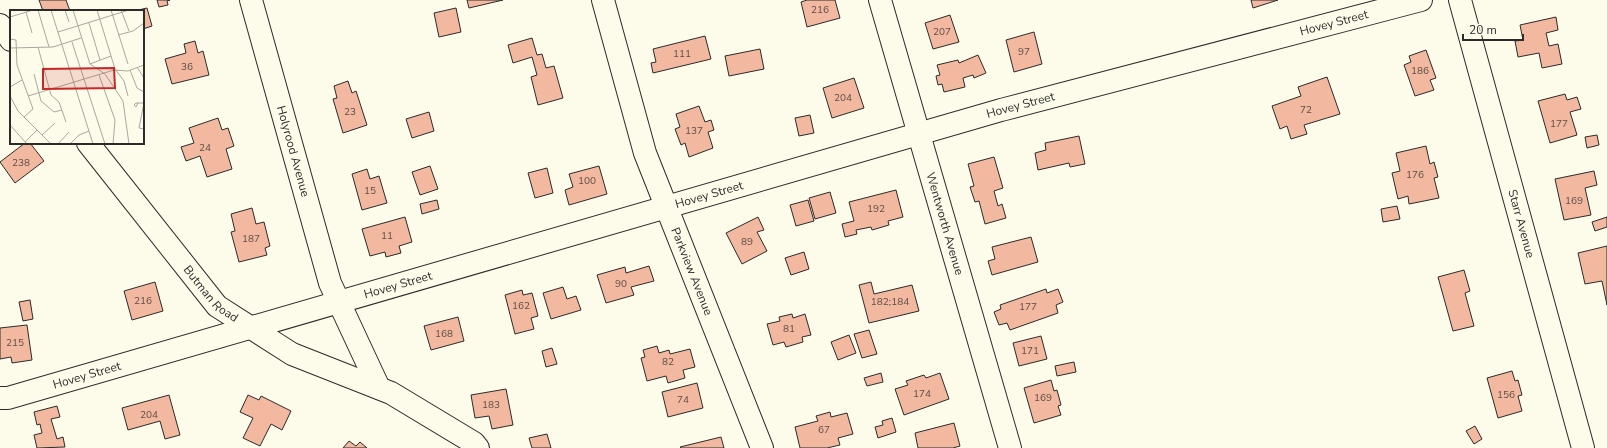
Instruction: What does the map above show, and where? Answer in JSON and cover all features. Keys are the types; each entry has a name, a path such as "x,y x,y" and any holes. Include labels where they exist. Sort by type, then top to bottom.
{"street":[{"name":"Holyrood Avenue","path":"251,0 330,283 340,302"},
{"name":"Parkview Avenue","path":"603,0 645,153 762,448"},
{"name":"Wentworth Avenue","path":"880,0 1010,448"},
{"name":"Hovey Street","path":"0,398 8,398 1001,110 1421,0"},
{"name":"Starr Avenue","path":"1460,0 1583,448"},
{"path":"0,25 10,39"},
{"name":"Butman Road","path":"89,144 217,306 292,354 391,393 468,439 478,448"},
{"path":"340,302 379,388"}],"building":[{"path":"39,0 66,0 70,10 43,10"},
{"path":"157,0 170,0 167,1 168,5 159,7"},
{"path":"467,0 503,0 469,8"},
{"path":"807,0 835,0 840,18 807,27 801,2"},
{"path":"1251,0 1278,0 1253,8"},
{"path":"147,8 152,26 144,29 144,10 138,10"},
{"path":"456,8 461,32 439,37 434,13"},
{"path":"950,15 959,42 933,49 925,23"},
{"path":"1556,17 1558,30 1546,33 1549,46 1558,44 1562,64 1542,68 1539,53 1518,57 1515,41 1523,40 1520,25"},
{"path":"1034,32 1042,64 1014,72 1006,40"},
{"path":"705,36 711,59 653,73 651,63 656,62 653,49"},
{"path":"532,38 537,55 542,54 546,68 554,66 563,98 538,105 531,77 537,75 532,57 513,63 508,45"},
{"path":"195,41 198,53 203,51 209,75 172,84 165,59 186,53 184,44"},
{"path":"760,49 764,69 729,76 725,56"},
{"path":"1426,50 1436,78 1430,80 1434,90 1415,96 1404,65 1411,62 1409,56"},
{"path":"978,55 986,73 974,78 973,75 963,78 965,87 944,92 942,84 938,85 936,76 940,75 937,65 958,60 959,63"},
{"path":"1327,77 1340,114 1304,125 1307,134 1291,139 1287,126 1280,129 1272,106 1301,96 1298,87"},
{"path":"854,78 864,108 832,118 823,88"},
{"path":"348,81 352,93 356,91 367,125 343,133 333,99 337,98 334,86"},
{"path":"1565,94 1567,100 1577,97 1581,109 1570,112 1577,135 1550,143 1538,101"},
{"path":"699,106 705,122 711,120 714,130 708,132 713,148 689,157 685,143 681,145 675,129 680,127 676,114"},
{"path":"429,112 434,131 412,138 406,119"},
{"path":"810,115 814,133 799,136 795,118"},
{"path":"218,118 222,130 228,128 234,146 226,149 232,169 207,177 200,156 186,161 181,147 194,143 189,128"},
{"path":"1597,135 1599,145 1587,148 1585,137"},
{"path":"1079,136 1085,164 1070,167 1069,163 1038,170 1035,153 1046,150 1045,143"},
{"path":"24,144 31,144 44,161 15,183 0,162"},
{"path":"1426,146 1430,164 1434,162 1438,177 1434,178 1439,198 1409,204 1408,196 1398,199 1392,173 1400,171 1396,153"},
{"path":"994,157 1003,188 994,191 998,206 1002,204 1006,218 985,224 979,201 975,202 970,187 974,186 968,164"},
{"path":"430,166 438,189 420,195 412,172"},
{"path":"599,166 607,194 569,205 565,190 573,187 569,174"},
{"path":"547,168 553,193 535,198 528,173"},
{"path":"367,169 370,179 379,176 387,203 362,210 352,174"},
{"path":"1594,171 1597,185 1585,188 1591,215 1564,220 1555,179"},
{"path":"896,190 903,217 888,221 889,225 872,230 871,227 856,230 857,234 845,237 842,224 854,221 849,202"},
{"path":"830,192 836,213 815,219 809,198"},
{"path":"437,200 439,209 422,214 420,204"},
{"path":"808,200 814,221 796,226 790,205"},
{"path":"1397,206 1400,219 1383,222 1381,209"},
{"path":"252,208 256,224 264,222 270,246 265,248 267,255 239,262 231,232 235,231 231,214"},
{"path":"405,217 412,242 399,246 401,253 386,257 385,252 370,256 362,229"},
{"path":"758,217 764,230 757,232 767,251 742,264 726,233"},
{"path":"1607,217 1607,227 1595,231 1592,222"},
{"path":"1031,237 1038,262 992,275 988,261 995,259 992,247"},
{"path":"1607,246 1607,305 1602,281 1585,284 1578,253"},
{"path":"804,252 809,269 791,275 785,258"},
{"path":"649,266 654,281 631,287 634,295 606,303 597,275 625,267 626,273"},
{"path":"1464,270 1470,291 1465,293 1474,326 1453,331 1438,277"},
{"path":"155,282 163,311 132,320 124,291"},
{"path":"871,282 874,294 912,285 919,311 869,323 859,285"},
{"path":"563,287 567,299 576,296 581,310 551,319 543,293"},
{"path":"1046,289 1047,293 1058,289 1063,302 1056,305 1058,313 1010,330 1007,323 999,325 994,312 1001,309 1000,305"},
{"path":"522,290 523,295 532,293 538,316 531,318 534,329 515,334 505,295"},
{"path":"30,300 33,319 23,321 19,302"},
{"path":"792,314 793,318 805,314 811,335 802,337 803,342 786,347 784,342 773,345 767,324 780,321 779,317"},
{"path":"458,317 464,341 431,350 424,326"},
{"path":"27,325 32,360 12,363 11,357 0,359 0,328"},
{"path":"869,330 877,354 862,358 854,334"},
{"path":"849,335 856,353 838,360 831,342"},
{"path":"1041,336 1047,359 1019,366 1013,343"},
{"path":"657,346 659,353 669,350 670,354 690,349 695,367 683,370 685,378 668,383 666,376 647,381 641,358 645,357 643,350"},
{"path":"552,348 557,364 546,367 542,351"},
{"path":"1074,362 1076,372 1057,376 1055,366"},
{"path":"1512,371 1515,381 1518,380 1522,395 1518,396 1522,411 1498,418 1487,378"},
{"path":"881,373 883,382 867,386 864,378"},
{"path":"940,373 949,399 904,415 895,389 908,385 906,381 924,375 926,378"},
{"path":"1051,380 1054,391 1057,390 1061,405 1058,406 1061,415 1034,423 1024,388"},
{"path":"697,383 703,408 668,417 662,392"},
{"path":"506,389 513,425 492,429 489,416 475,418 471,395"},
{"path":"169,395 180,435 165,439 160,421 128,430 122,408"},
{"path":"248,395 259,400 261,396 291,411 282,430 271,424 260,446 243,438 253,418 240,412"},
{"path":"57,406 60,417 51,419 57,439 63,437 65,447 37,448 34,435 42,433 40,424 37,425 34,412"},
{"path":"830,412 831,417 847,413 853,434 838,438 840,445 827,448 800,448 795,427 818,421 816,416"},
{"path":"892,418 896,432 878,438 875,427 883,425 882,421"},
{"path":"954,423 960,446 953,448 918,448 915,433"},
{"path":"1475,426 1482,439 1474,444 1466,431"},
{"path":"547,434 551,448 532,448 529,438"},
{"path":"721,437 724,448 680,447"},
{"path":"349,441 356,446 360,442 367,448 343,448"}]}
